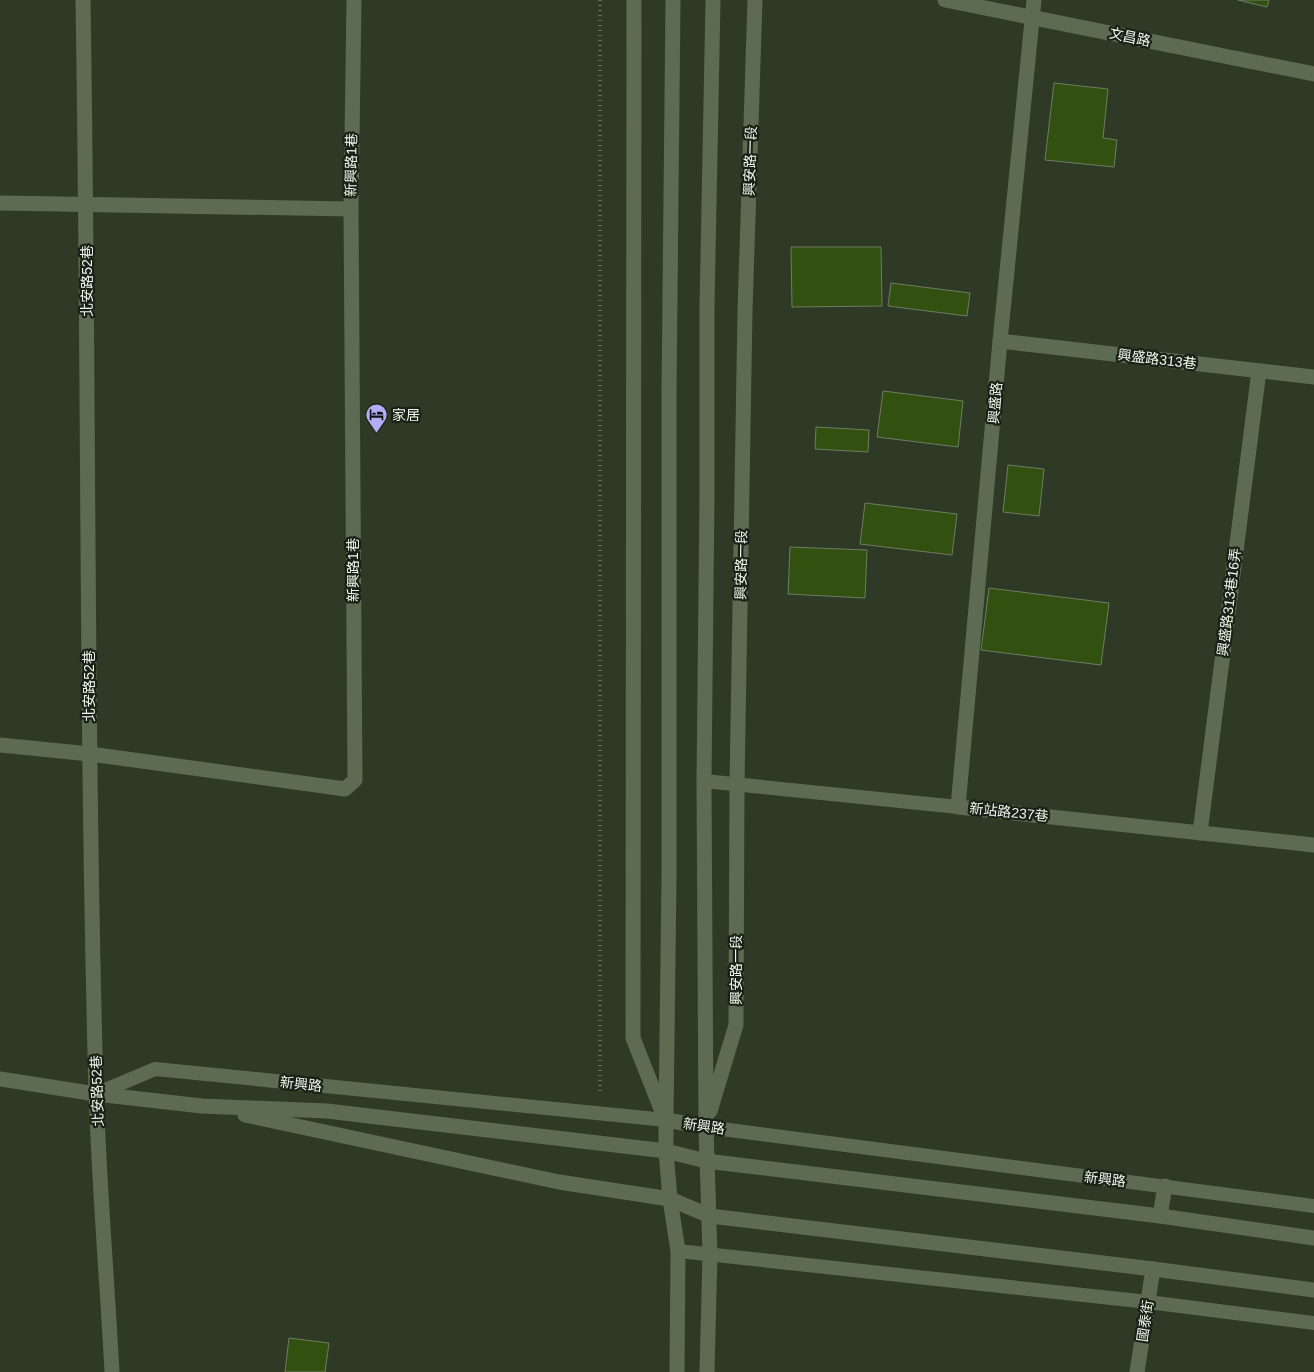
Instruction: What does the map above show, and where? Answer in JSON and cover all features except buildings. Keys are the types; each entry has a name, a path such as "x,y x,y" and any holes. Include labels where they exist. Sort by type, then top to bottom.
{"street":[{"name":"北安路52巷","path":"83,0 90,754 96,1094 112,1372"},
{"name":"新興路1巷","path":"0,746 90,754 345,789 355,780 351,209 354,0"},
{"path":"634,0 633,1038 666,1120"},
{"path":"673,0 669,395 669,877 666,1151 670,1199 678,1252 677,1372"},
{"name":"興安路一段","path":"707,1372 710,1216 706,1161 704,780 707,307 713,0"},
{"name":"興安路一段","path":"706,1127 736,1025 737,784 745,311 755,0"},
{"name":"文昌路","path":"946,0 1314,74"},
{"name":"興盛路","path":"958,807 1000,341 1034,0"},
{"path":"0,202 351,209"},
{"name":"興盛路313巷","path":"1000,341 1314,377"},
{"name":"興盛路313巷16弄","path":"1200,832 1259,371"},
{"name":"新站路237巷","path":"958,807 1314,845"},
{"name":"新興路","path":"0,1079 96,1094 202,1106 327,1111 666,1151 706,1161 1160,1216 1314,1238"},
{"name":"新興路","path":"202,1106 559,1182 670,1199 710,1216 1314,1290"},
{"name":"新興路","path":"666,1120 706,1127"},
{"path":"1160,1216 1165,1186"},
{"name":"國泰街","path":"1137,1372 1153,1269"}],"lane":[{"name":"新站路237巷","path":"704,780 958,807"},
{"name":"新興路","path":"96,1094 155,1069 666,1120"},
{"name":"新興路","path":"706,1127 1314,1206"},
{"path":"678,1252 1148,1302 1314,1323"}],"path":[{"path":"600,0 600,1114"}],"place":[{"name":"家居","path":"376,434"}]}
